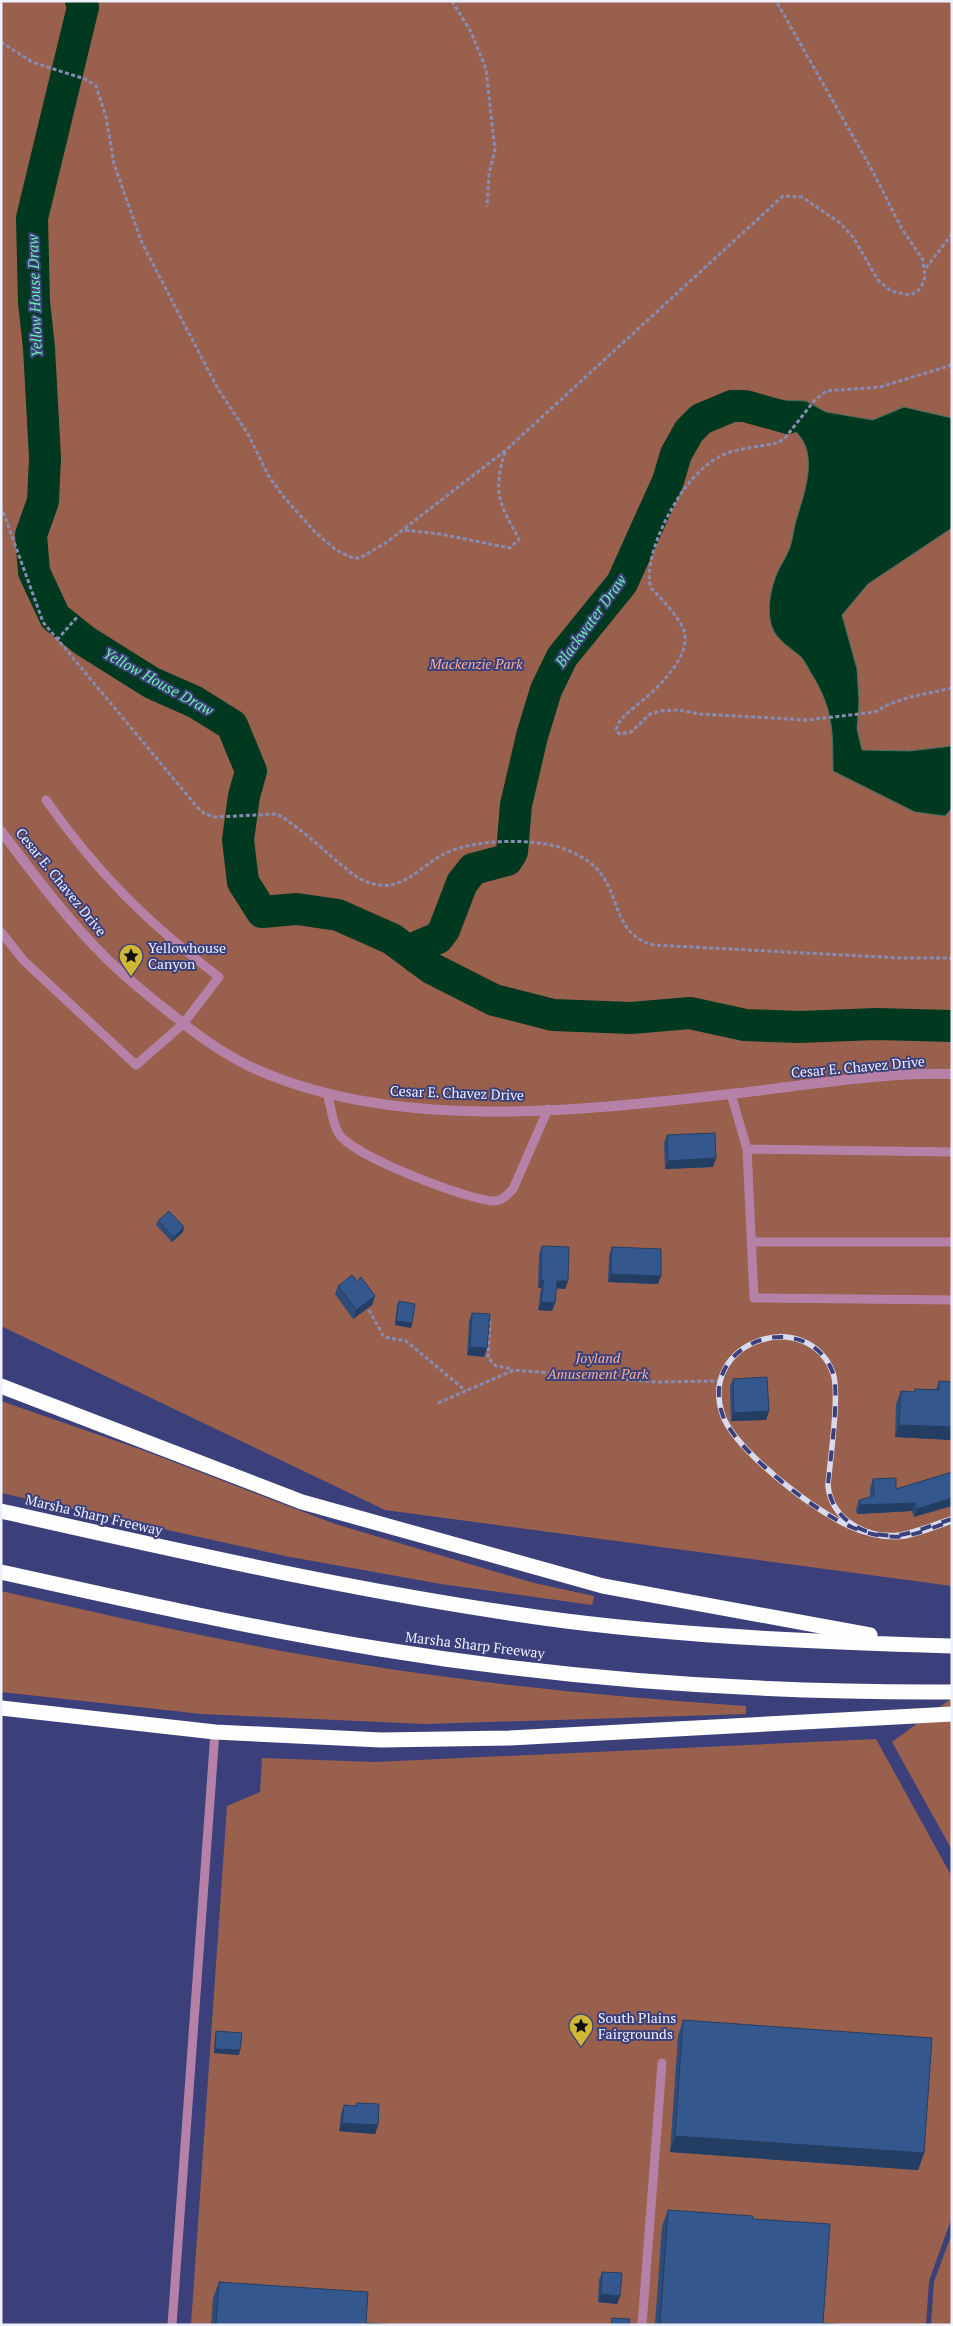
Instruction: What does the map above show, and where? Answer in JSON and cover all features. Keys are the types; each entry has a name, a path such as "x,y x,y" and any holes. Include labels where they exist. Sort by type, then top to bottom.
{"highway":[{"path":"1,1386 302,1502 603,1586 923,1645 952,1646"},
{"name":"Marsha Sharp Freeway","path":"1,1511 256,1568 388,1594 558,1619 754,1639 923,1645"},
{"name":"Marsha Sharp Freeway","path":"1,1572 226,1622 381,1650 525,1669 706,1685 873,1692 952,1692"},
{"path":"1,1708 214,1732 382,1740 510,1738 952,1714"}],"street":[{"name":"Cesar E. Chavez Drive","path":"1,831 37,879 108,960 183,1024 248,1066 284,1080 327,1093 377,1103 420,1108 477,1111 548,1109 731,1094 843,1081 952,1074"}],"lane":[{"path":"1,932 24,962 136,1065 183,1024 218,978 171,941 133,906 69,832 46,800"},
{"path":"327,1093 339,1135 370,1158 418,1178 496,1202 505,1198 512,1189 548,1109"},
{"path":"731,1094 747,1149 754,1298 952,1300"},
{"path":"747,1149 952,1152"},
{"path":"751,1242 952,1242"},
{"path":"172,2325 214,1732"},
{"path":"642,2325 662,2064"}],"path":[{"path":"452,1 471,32 486,69 495,150 490,174 487,207"},
{"path":"1,42 21,56 85,79 96,86 101,98 114,164 142,243 218,389 248,434 268,475 283,496 314,532 345,556 360,558 404,530 506,450 783,196 802,197 840,223 853,237 878,280 891,291 903,295 917,292 922,285 925,268 923,260 902,229 871,168 776,1"},
{"path":"925,268 952,234"},
{"path":"952,365 880,387 826,391 814,401 788,435 779,442 741,450 718,458 707,464 684,488 659,537 649,570 649,581 652,588 680,624 684,632 685,643 682,653 656,690 620,721 616,731 620,734 631,732 644,719 660,711 678,710 700,714 807,720 863,714 875,712 889,704 910,697 952,688"},
{"path":"404,530 440,534 510,548 519,538 499,499 497,490 497,480 506,450"},
{"path":"1,506 16,542 43,622 198,808 211,816 229,817 277,814 358,878 380,885 400,884 443,854 454,849 492,842 531,842 560,848 572,852 597,869 610,889 616,908 625,925 632,935 645,943 667,946 901,958 952,958"},
{"path":"57,640 78,616"},
{"path":"368,1310 384,1337 406,1341 466,1391"},
{"path":"490,1321 488,1358 496,1366 514,1370 656,1382 721,1381"},
{"path":"438,1403 514,1370"}],"green space":[{"name":"Mackenzie Park","path":"1,1 952,1 952,1586 385,1510 1,1326"},
{"path":"1,1401 145,1451 335,1524 534,1583 594,1596 592,1605 441,1584 285,1556 1,1493"},
{"path":"1,1591 223,1640 313,1657 552,1690 746,1706 746,1714 425,1724 202,1714 1,1692"},
{"path":"952,1698 952,1850 892,1742"},
{"name":"South Plains Fairgrounds","path":"876,1739 952,1877 952,2217 929,2281 926,2325 191,2325 227,1806 260,1792 262,1758 375,1762"},
{"path":"952,2233 952,2325 931,2325 934,2282"}],"shaded area":[{"path":"752,399 806,401 826,412 873,420 904,407 952,418 952,528 868,584 842,615 857,669 859,701 857,729 862,750 909,751 952,746 952,808 945,816 915,812 833,771 832,732 824,697 802,659 774,632 769,613 773,584 792,541 808,477 808,454 804,443 793,429 780,421 745,406"}],"building":[{"path":"715,1133 716,1158 668,1161 667,1135"},
{"path":"169,1211 184,1227 174,1237 158,1221"},
{"path":"542,1246 569,1247 568,1281 557,1281 555,1303 541,1302 544,1280 541,1280"},
{"path":"612,1247 661,1249 661,1276 611,1274"},
{"path":"352,1275 357,1281 361,1277 375,1296 356,1310 338,1286"},
{"path":"399,1301 415,1304 412,1323 396,1321"},
{"path":"472,1313 490,1314 487,1348 470,1347"},
{"path":"767,1377 769,1411 734,1413 733,1379"},
{"path":"939,1381 952,1382 952,1427 899,1425 901,1391 914,1392 915,1389 939,1390"},
{"path":"952,1472 952,1498 917,1509 915,1503 860,1505 859,1500 874,1496 873,1479 896,1478 896,1489"},
{"path":"683,2020 932,2038 924,2153 675,2136"},
{"path":"216,2031 242,2033 240,2050 215,2049"},
{"path":"357,2103 379,2104 378,2125 342,2123 344,2105 357,2106"},
{"path":"668,2210 753,2216 753,2219 830,2224 823,2323 846,2325 660,2325"},
{"path":"602,2272 622,2273 620,2296 601,2294"},
{"path":"219,2282 368,2292 366,2323 396,2325 216,2325"},
{"path":"612,2318 630,2319 629,2325 611,2325"}],"waterway":[{"name":"Yellow House Draw","path":"81,1 83,7 32,218 34,302 39,348 45,458 43,501 31,535 34,572 55,617 85,641 152,683 195,702 232,725 251,771 244,796 238,840 243,882 262,912 297,909 338,915 392,939 431,968 494,1000 553,1015 631,1018 690,1013 745,1025 799,1027 876,1024 952,1026"},
{"name":"Blackwater Draw","path":"417,958 419,946 438,938 444,930 462,883 473,869 507,860 512,852 516,805 532,736 546,690 562,657 622,583 668,481 676,454 689,431 701,419 732,406 745,406 788,418"}],"railway":[{"path":"952,1519 906,1534 888,1535 875,1534 864,1530 853,1525 843,1517 836,1508 828,1485 835,1411 835,1383 833,1373 820,1352 802,1341 781,1337 760,1340 740,1351 726,1367 719,1388 722,1413 726,1423 755,1458 811,1503 848,1526 876,1535 890,1537 905,1536 952,1521"}],"place":[{"name":"Yellowhouse Canyon","path":"131,977"},
{"name":"South Plains Fairgrounds","path":"581,2047"}],"park label":[{"name":"Joyland Amusement Park","path":"598,1366"}]}
